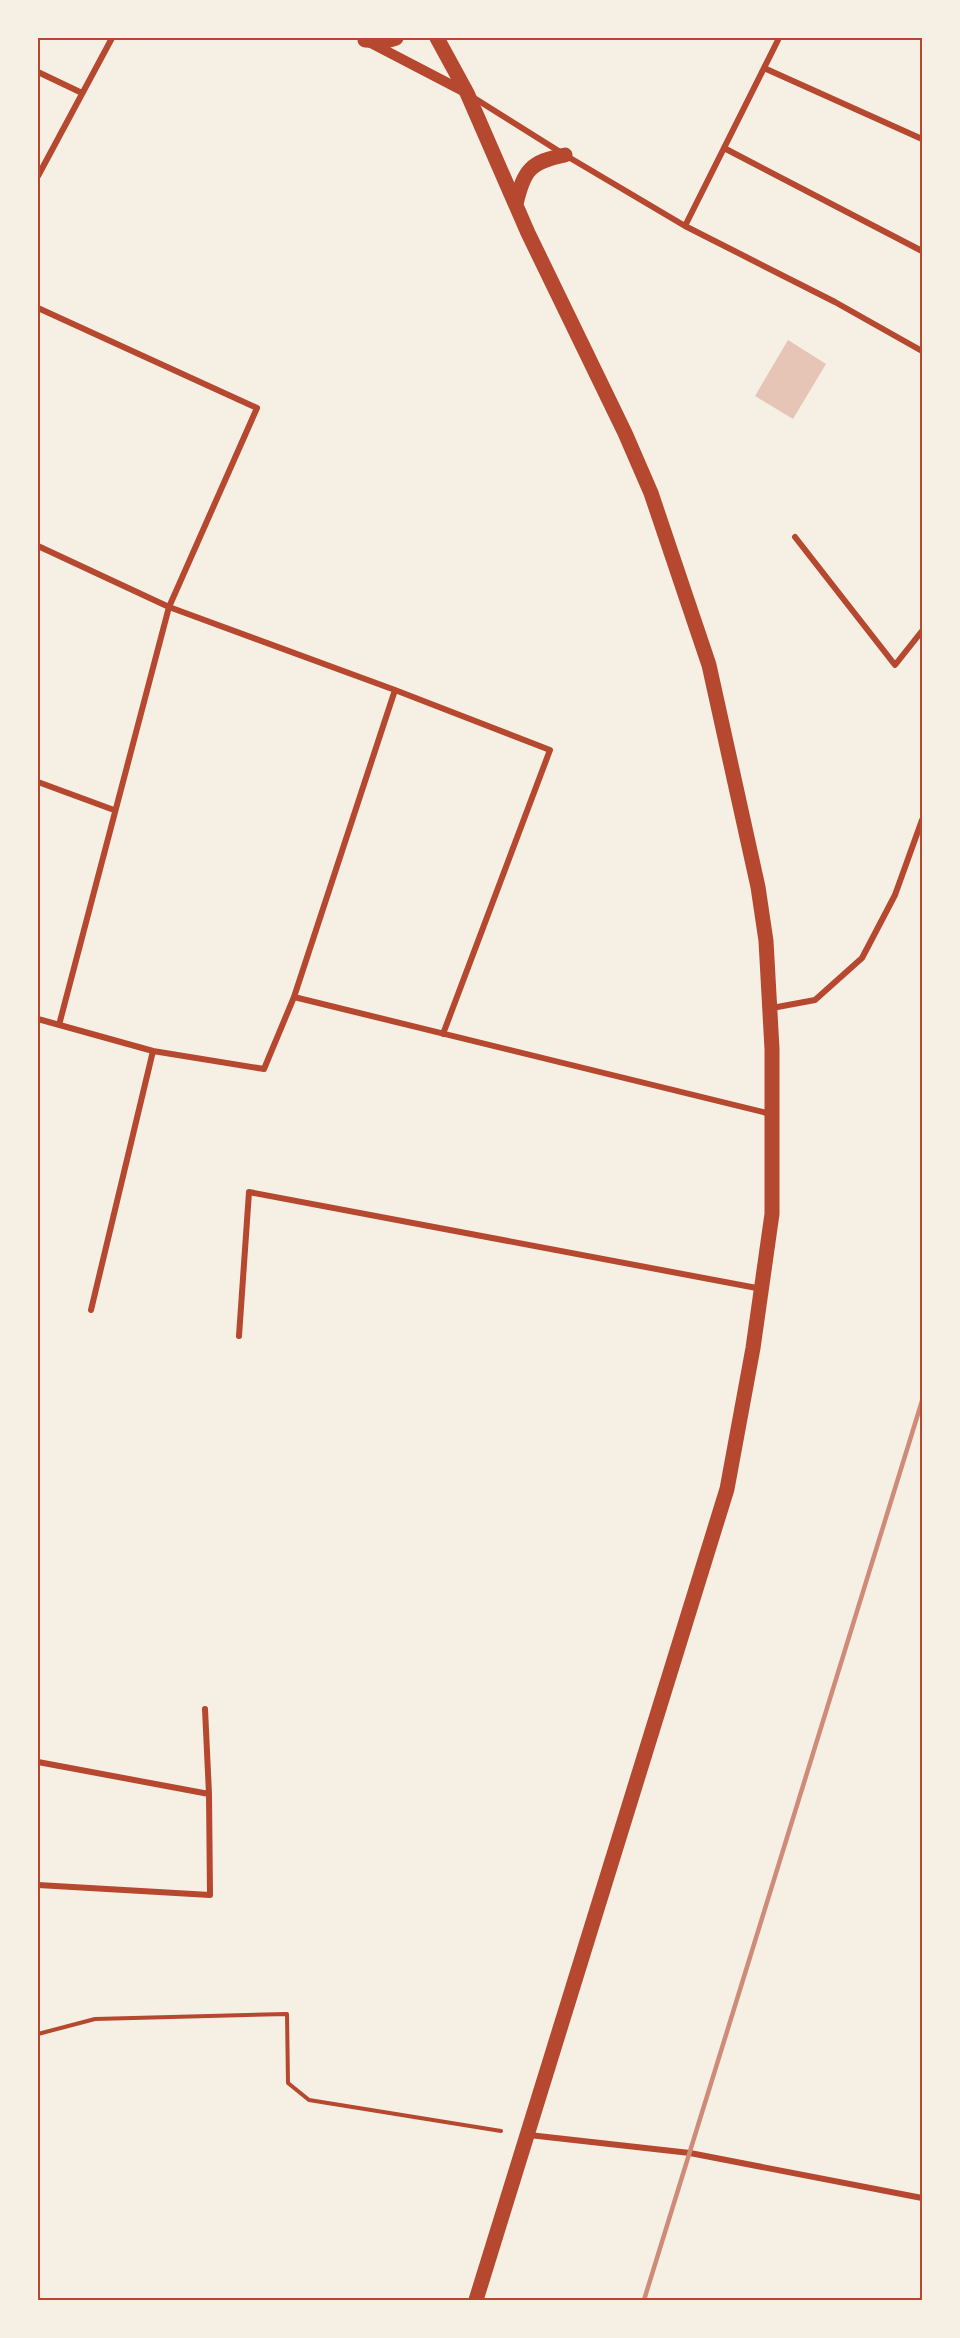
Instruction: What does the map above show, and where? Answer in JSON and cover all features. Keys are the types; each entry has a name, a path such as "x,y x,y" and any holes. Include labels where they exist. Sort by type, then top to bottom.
{"main road":[{"path":"362,39 386,41 396,38"},
{"path":"437,38 467,93 516,204 625,433 651,493 709,665 758,888 766,941 772,1049 772,1214 762,1289 727,1489 476,2301"},
{"path":"516,204 522,181 530,167 544,159 565,155"}],"street":[{"path":"38,176 112,38"},
{"path":"685,225 779,38"},
{"path":"362,39 467,93 565,155 685,225 835,302 922,351"},
{"path":"764,68 922,139"},
{"path":"38,72 82,93"},
{"path":"724,148 922,250"},
{"path":"38,308 257,408 169,607 59,1025"},
{"path":"795,537 895,665 922,632"},
{"path":"38,546 169,607 550,750 443,1034"},
{"path":"38,1019 153,1051 264,1069 294,997 395,690"},
{"path":"38,782 114,810"},
{"path":"768,1009 815,1000 862,958 895,895 922,820"},
{"path":"294,997 773,1114"},
{"path":"91,1310 153,1051"},
{"path":"239,1336 249,1192 762,1289"},
{"path":"38,1885 210,1895 205,1709"},
{"path":"38,1761 209,1794"},
{"path":"528,2135 690,2153 922,2198"}],"path":[{"path":"38,2034 95,2019 287,2014 288,2083 309,2100 528,2135"}],"building":[{"path":"788,340 826,364 793,419 755,396"}],"railway":[{"path":"644,2300 922,1401"}]}
